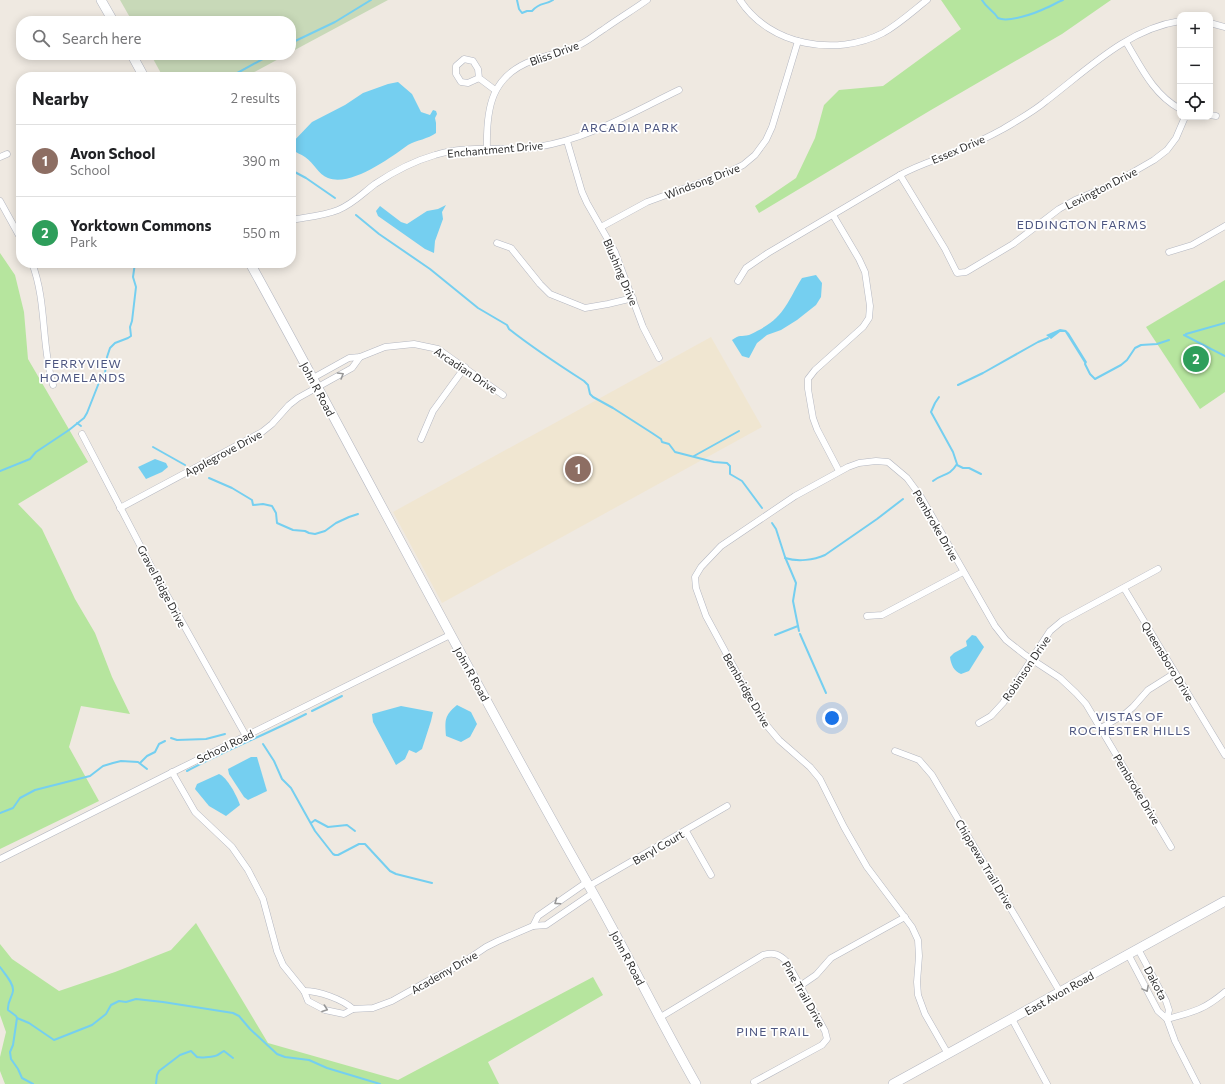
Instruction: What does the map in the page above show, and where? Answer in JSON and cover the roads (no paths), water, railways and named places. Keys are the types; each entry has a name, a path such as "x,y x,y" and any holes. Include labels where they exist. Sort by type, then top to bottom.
{"main road":[{"path":"101,0 110,16"},
{"path":"135,60 141,72"},
{"name":"John R Road","path":"253,268 450,635 696,1084"},
{"name":"East Avon Road","path":"893,1084 1225,901"}],"street":[{"name":"Bliss Drive","path":"487,149 486,125 489,105 495,90 510,73 523,64 569,50 582,44 647,0"},
{"path":"740,0 756,18 778,33 798,41 823,46 838,46 867,39 894,26 927,0"},
{"name":"Essex Drive","path":"738,281 746,268 768,253 913,168 963,149 1007,127 1044,103 1092,64 1126,42 1153,27 1177,21"},
{"path":"1213,24 1225,27"},
{"name":"Windsong Drive","path":"601,227 647,202 729,172 743,165 755,155 766,140 772,127 798,41"},
{"path":"1126,42 1150,82 1160,94 1177,107"},
{"path":"479,78 495,90"},
{"name":"Enchantment Drive","path":"296,219 339,210 387,178 417,161 436,154 459,150 522,148 567,141 603,127 680,90"},
{"name":"Lexington Drive","path":"900,175 945,249 957,273 966,272 1013,244 1059,209 1075,200 1109,186 1154,160 1167,150 1176,138 1184,120"},
{"name":"Blushing Drive","path":"567,141 582,192 615,252 644,327 659,358"},
{"path":"0,157 6,154"},
{"path":"0,201 16,230"},
{"path":"833,215 865,272 870,306 869,318 862,327 815,370 808,379 808,389 813,418 817,429 839,471"},
{"path":"1169,252 1192,245 1225,226"},
{"path":"498,243 511,248 550,294 585,308 633,298"},
{"path":"34,268 42,303 48,366 53,385"},
{"name":"Arcadian Drive","path":"313,378 349,358 360,357 385,347 414,344 438,349 503,395"},
{"name":"Arcadian Drive","path":"318,388 352,368 360,357"},
{"path":"421,439 433,411 465,367"},
{"name":"Applegrove Drive","path":"120,508 262,432 272,424 289,405 298,398 318,388"},
{"name":"Gravel Ridge Drive","path":"82,434 157,578 246,736"},
{"name":"Pembroke Drive","path":"839,471 860,463 876,461 888,462 907,478 921,497 995,626 1006,640 1060,678 1086,704 1171,847"},
{"name":"Bembridge Drive","path":"839,471 795,496 721,546 701,567 695,577 696,588 706,616 763,721 784,744 810,767 820,779 844,827 867,867 912,927 918,940 918,995 925,1014 948,1054"},
{"name":"Robinson Drive","path":"979,723 991,716 1003,703 1050,631 1062,621 1158,569"},
{"path":"867,616 882,615 963,572"},
{"name":"Queensboro Drive","path":"1124,588 1225,755"},
{"name":"School Road","path":"0,859 172,772 450,635"},
{"path":"1101,728 1125,714 1148,690 1175,673"},
{"name":"Chippewa Trail Drive","path":"895,751 919,760 932,775 1060,992"},
{"name":"Academy Drive","path":"172,772 195,812 232,847 248,870 263,898 282,965 304,991 308,1001 325,1010 344,1014 353,1009 373,1008 392,1002 433,978 458,966 486,947 533,926 546,925 589,887"},
{"name":"Beryl Court","path":"589,887 727,806"},
{"path":"686,831 711,875"},
{"name":"Academy Drive","path":"533,926 538,916 589,887"},
{"path":"800,986 816,974 835,955 905,917"},
{"name":"Dakota","path":"1138,949 1166,1001 1169,1010 1167,1019"},
{"name":"Pine Trail Drive","path":"659,1018 763,955 770,953 776,954 784,959 825,1031 826,1039 822,1045 754,1082"},
{"name":"Dakota","path":"1128,954 1158,1011 1167,1019 1175,1041 1197,1084"},
{"path":"304,991 313,991 345,1003 353,1009"},
{"path":"1167,1019 1204,1008 1225,992"},
{"path":"1012,1019 1048,1084"}],"water":[{"path":"398,82 412,94 421,112 430,115 433,110 436,111 436,133 430,137 408,145 370,170 359,175 337,180 325,176 308,159 296,152 296,139 312,122 345,105 363,93"},
{"path":"446,205 442,212 443,219 435,241 434,253 425,249 378,216 376,211 380,206 401,222 407,224 427,211 438,209"},
{"path":"816,275 822,283 821,297 816,305 781,330 767,335 757,343 749,358 742,356 732,340 739,336 751,334 774,320 784,308 802,278"},
{"path":"1060,329 1066,330 1069,333 1087,362 1086,364 1065,332 1060,332 1051,339 1046,335"},
{"path":"155,459 166,463 168,467 162,472 146,479 138,467"},
{"path":"972,635 976,636 984,647 969,671 961,674 953,667 950,657 967,646 966,641"},
{"path":"457,705 471,712 477,724 470,737 461,742 446,736 446,719"},
{"path":"401,706 433,712 422,749 416,753 409,750 405,759 396,765 373,722 372,714"},
{"path":"251,757 257,757 267,791 248,800 244,797 229,774 228,769"},
{"path":"219,774 228,783 240,805 226,816 209,806 195,789 197,784"}],"waterway":[{"path":"296,41 335,22 371,0"},
{"path":"517,0 519,9 522,13 532,11 538,6 553,0"},
{"path":"982,0 998,18 1003,19 1022,17 1063,0"},
{"path":"239,72 261,60"},
{"path":"296,173 335,198"},
{"path":"356,215 379,234 430,269 478,308 507,325 509,329 527,343 584,381 588,385 590,394 593,397 652,433 661,439 662,442 669,444 675,452 714,462 727,463 730,466 730,474 742,481 762,508"},
{"path":"0,471 30,459 36,452 84,418 100,380 105,373 110,348 115,343 131,336 130,327 136,287 133,277 134,268"},
{"path":"1186,334 1225,323"},
{"path":"1184,335 1225,356"},
{"path":"958,385 1048,338"},
{"path":"1085,364 1090,374 1095,379 1121,365 1127,360 1135,348 1141,345 1157,344 1169,340"},
{"path":"933,481 949,473 957,464 953,452 931,412 939,397"},
{"path":"77,423 81,426"},
{"path":"694,456 739,431"},
{"path":"153,447 185,465"},
{"path":"957,465 963,468 969,468 981,474"},
{"path":"209,478 232,488 252,500 253,505 263,504 272,506 276,513 277,523 293,530 315,534 325,531 336,523 358,514"},
{"path":"785,558 806,560 825,555 903,499"},
{"path":"772,523 776,529 785,557 796,583 793,601 799,631"},
{"path":"775,635 798,626"},
{"path":"800,634 826,693"},
{"path":"312,711 342,696"},
{"path":"187,771 306,714"},
{"path":"171,738 177,740 206,739 225,734"},
{"path":"140,763 147,756 155,752 159,744 165,741"},
{"path":"263,744 274,761 282,779 291,788 315,831 333,854 338,855 359,844 365,844 390,871 396,874 432,883"},
{"path":"0,813 13,808 20,798 35,790 90,776 103,766 113,763 121,761 138,762 147,769"},
{"path":"311,823 315,820 328,827 347,825 355,831"},
{"path":"0,967 13,988 8,1010 17,1018 29,1023 54,1040 92,1025 106,1014 111,1005 119,1001 126,1002 136,999 163,1002 233,1013 239,1016 250,1029 277,1054 285,1057 309,1060 327,1068 380,1084"},
{"path":"17,1018 13,1045 10,1052 11,1059 22,1078 33,1084"},
{"path":"156,1084 159,1071 180,1055 191,1051 197,1057 216,1056 224,1051 233,1058"}],"place":[{"name":"Yorktown Commons","path":"1196,359"},
{"name":"Avon School","path":"578,469"}],"district":[{"name":"ARCADIA PARK","path":"630,127"},
{"name":"EDDINGTON FARMS","path":"1082,224"},
{"name":"FERRYVIEW HOMELANDS","path":"83,370"},
{"name":"VISTAS OF ROCHESTER HILLS","path":"1130,723"},
{"name":"PINE TRAIL","path":"773,1031"}]}
